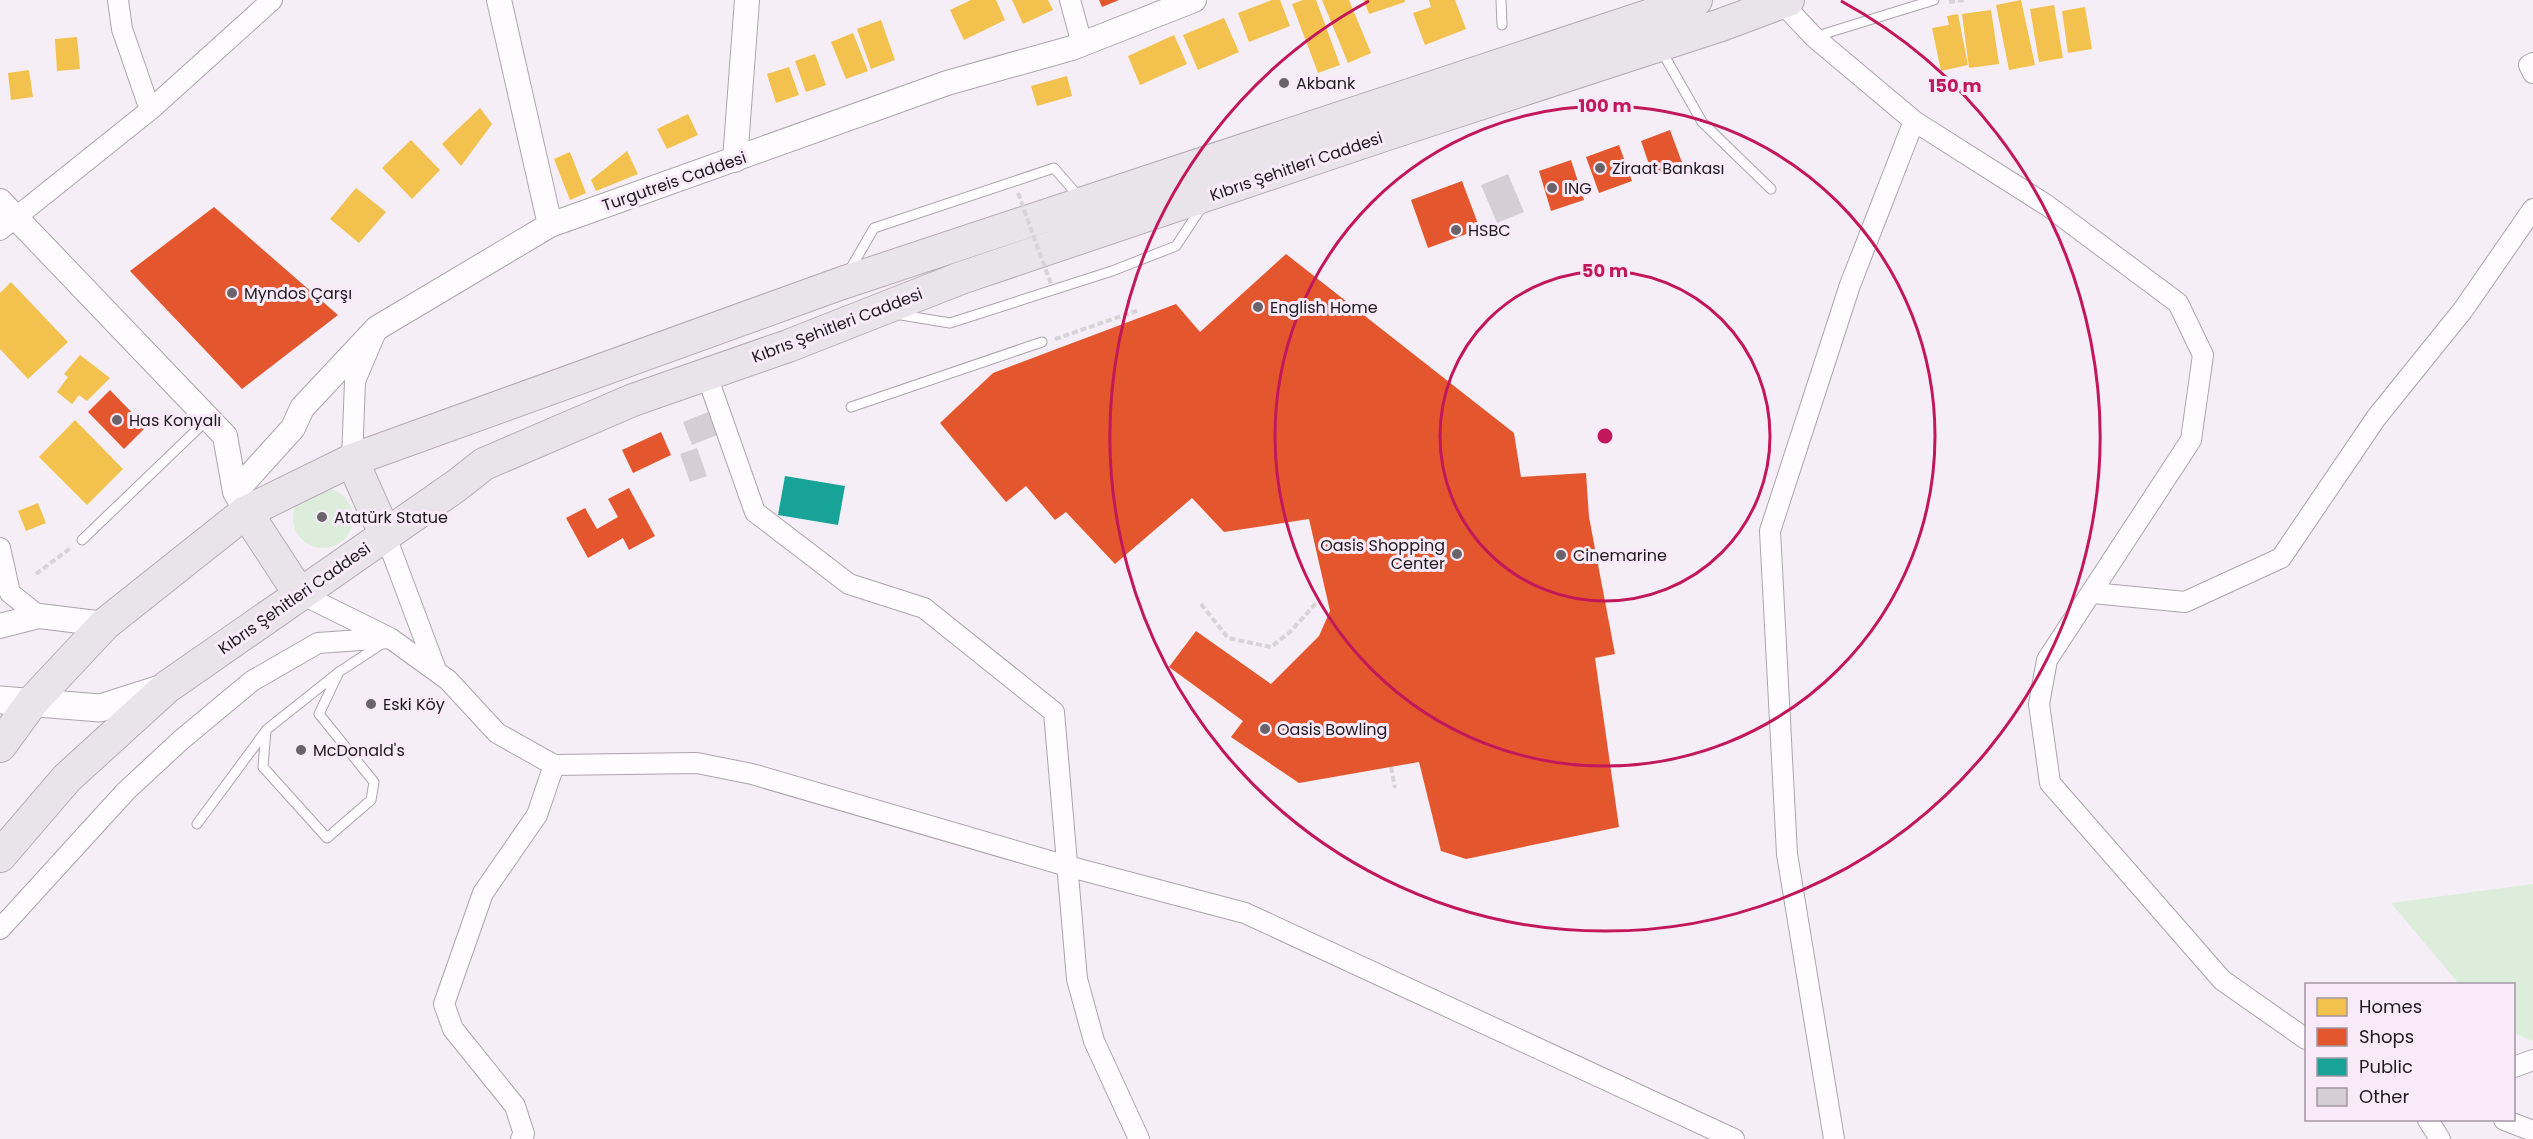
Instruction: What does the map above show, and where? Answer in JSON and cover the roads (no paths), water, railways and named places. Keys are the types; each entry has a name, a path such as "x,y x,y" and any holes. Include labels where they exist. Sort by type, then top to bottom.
{"highway":[{"name":"Kıbrıs Şehitleri Caddesi","path":"0,746 32,702 105,624 241,502 842,283 1696,0"},
{"name":"Kıbrıs Şehitleri Caddesi","path":"0,856 67,778 167,687 299,593 456,486 484,464 633,400 788,346 961,278 1784,1"},
{"path":"352,460 385,534"},
{"path":"241,502 299,593"}],"main road":[{"path":"0,700 100,708 167,687"}],"street":[{"path":"118,0 122,29 150,110"},
{"path":"241,502 225,436 5,216 150,110 272,0"},
{"path":"499,0 550,225"},
{"path":"735,160 747,0"},
{"path":"1070,0 1082,44"},
{"name":"Turgutreis Caddesi","path":"241,502 294,428 302,408 377,328 550,225 947,83 1082,44 1194,0"},
{"path":"1784,1 1814,37 1914,121 2048,206 2178,303 2203,355 2191,440 2047,660 2039,704 2050,783 2222,980 2305,1038"},
{"path":"2533,63 2529,65 2533,73"},
{"path":"1834,1139 1787,854 1770,531 1850,285 1914,121"},
{"path":"2093,593 2185,602 2281,558 2376,418 2463,310 2533,209"},
{"path":"352,460 355,381 377,328"},
{"path":"706,373 755,512 849,584 924,608 1054,712 1077,979 1094,1041 1139,1139"},
{"path":"385,534 436,670"},
{"path":"0,548 10,593 39,616"},
{"path":"299,593 390,638 436,670 497,733 554,765 697,763 752,774 1067,866 1245,913 1734,1139"},
{"path":"0,626 39,616 105,624"},
{"path":"0,929 126,791 181,740 252,681 318,643 390,638"},
{"path":"520,1139 524,1134 515,1106 453,1029 444,1004 483,893 537,815 554,765"},
{"path":"2515,1068 2533,1060"},
{"path":"2429,1121 2440,1139"},
{"path":"2509,1121 2533,1131"}],"lane":[{"path":"1501,0 1502,25"},
{"path":"1814,37 1934,0"},
{"path":"1658,45 1702,122 1771,189"},
{"path":"842,283 874,228 1046,170 1054,168 1084,203"},
{"path":"851,407 1047,341"},
{"path":"82,540 209,419"},
{"path":"197,824 266,730 339,672 390,638"},
{"path":"266,730 263,767 327,838 370,800 374,782 319,714 339,672"}],"place":[{"name":"Akbank","path":"1284,83"},
{"name":"Ziraat Bankası","path":"1600,168"},
{"name":"ING","path":"1552,188"},
{"name":"HSBC","path":"1456,230"},
{"name":"Myndos Çarşı","path":"232,293"},
{"name":"English Home","path":"1258,307"},
{"name":"Has Konyalı","path":"117,420"},
{"name":"Atatürk Statue","path":"322,517"},
{"name":"Oasis Shopping Center","path":"1457,554"},
{"name":"Cinemarine","path":"1561,555"},
{"name":"Eski Köy","path":"371,704"},
{"name":"Oasis Bowling","path":"1265,729"},
{"name":"McDonald's","path":"301,750"}]}
